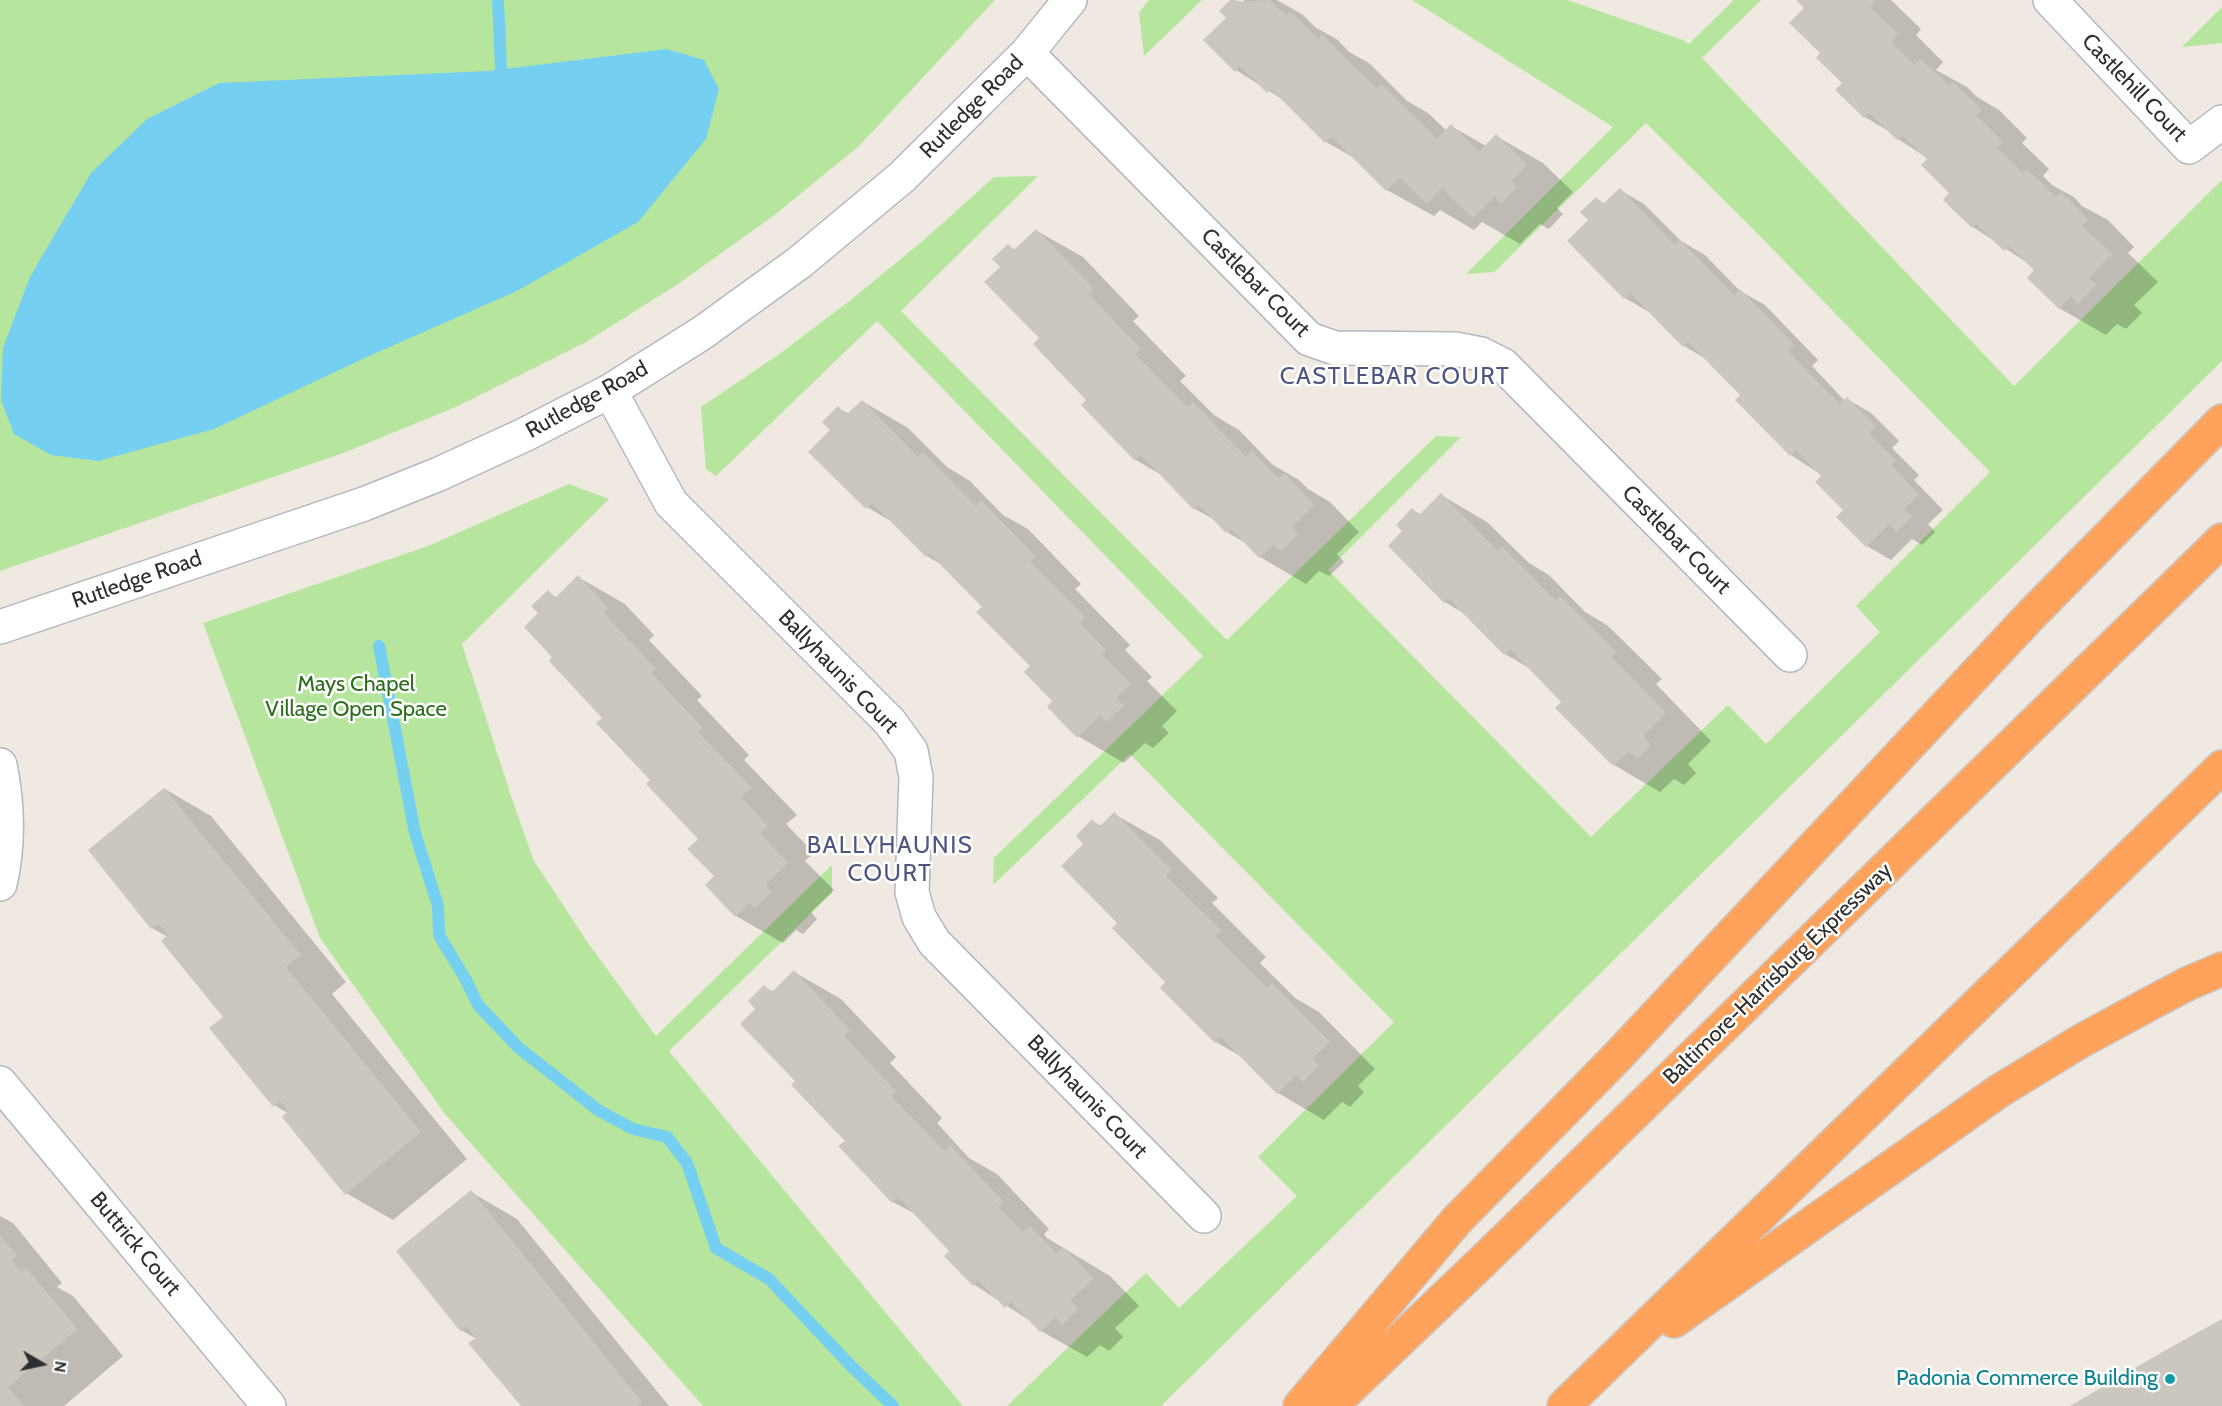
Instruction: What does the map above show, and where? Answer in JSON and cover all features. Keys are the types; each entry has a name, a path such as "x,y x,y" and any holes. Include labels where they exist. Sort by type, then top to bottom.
{"highway":[{"path":"1300,1406 1457,1220 1617,1057 2032,614 2222,421"},
{"name":"Baltimore-Harrisburg Expressway","path":"1331,1406 1494,1251 2222,540"},
{"path":"1564,1406 2222,767"},
{"path":"1587,1383 1999,1091 2153,1002 2222,969"}],"street":[{"name":"Rutledge Road","path":"0,627 364,504 439,474 524,435 610,391 702,333 800,262 902,177 1027,53 1070,0"},
{"name":"Castlehill Court","path":"2050,0 2188,147 2222,122"},
{"name":"Castlebar Court","path":"1027,53 1309,339 1335,348 1455,349 1481,354 1503,365 1790,655"},
{"name":"Ballyhaunis Court","path":"610,391 671,503 890,722 911,751 916,777 912,892 919,917 934,942 1203,1216"},
{"path":"0,765 6,794 6,859 0,884"},
{"name":"Buttrick Court","path":"0,1083 269,1406"}],"green space":[{"path":"0,0 995,0 859,146 772,217 678,284 586,342 458,406 346,452 0,571"},
{"path":"1149,0 1202,0 1144,56 1139,13"},
{"path":"1412,0 1567,0 1689,44 1734,0 1761,0 1702,58 2014,386 2222,180 2222,361 1161,1406 1007,1406 1146,1273 1179,1308 1297,1196 1258,1157 1394,1022 1130,754 993,885 994,858 1203,656 877,321 716,476 706,469 701,407 778,355 852,299 924,240 994,177 1038,176 901,311 1227,640 1436,436 1461,437 1328,570 1591,837 1728,705 1766,744 1880,632 1856,606 1990,472 1646,123 1494,272 1466,274 1613,127"},
{"path":"2222,7 2222,43 2182,47"},
{"name":"Mays Chapel Village Open Space","path":"569,484 609,499 462,644 534,861 588,943 656,1036 832,865 832,893 669,1051 963,1406 703,1406 445,1114 320,938 203,623 428,546"}],"water":[{"path":"667,49 704,60 719,89 706,139 638,222 517,291 369,356 214,429 98,461 51,455 14,434 1,400 3,348 30,277 91,173 147,119 219,83 488,71"}],"building":[{"path":"1230,0 1241,2 1270,0 1286,16 1291,12 1318,39 1322,35 1377,89 1381,84 1437,139 1451,124 1479,152 1496,134 1527,165 1511,181 1517,187 1501,204 1495,196 1473,218 1442,188 1427,204 1400,177 1386,191 1332,137 1325,143 1271,89 1267,93 1240,66 1235,72 1203,40 1226,18 1219,11"},
{"path":"1796,0 1873,0 1875,2 1870,7 1898,34 1891,42 1914,65 1921,59 1949,86 1953,82 1982,110 1976,115 2003,142 1997,148 2023,173 2027,169 2056,197 2061,192 2088,219 2082,226 2112,254 2089,278 2097,285 2078,304 2071,296 2059,309 2027,278 2034,270 2009,246 2004,251 1976,224 1972,228 1943,200 1949,193 1921,165 1927,159 1902,135 1897,140 1869,113 1864,118 1835,90 1842,83 1816,58 1820,53 1789,23 1804,8"},
{"path":"1620,188 1675,245 1680,240 1734,295 1740,289 1794,345 1788,351 1839,404 1847,397 1876,427 1869,433 1896,461 1891,465 1919,495 1904,509 1912,517 1896,532 1889,524 1866,547 1836,517 1843,510 1815,482 1821,476 1796,450 1790,456 1735,400 1740,395 1688,342 1683,347 1630,293 1624,299 1567,241 1588,220 1580,212 1596,197 1603,204"},
{"path":"1036,229 1094,288 1088,294 1141,349 1135,354 1187,407 1193,402 1246,457 1252,451 1279,479 1284,473 1314,505 1292,527 1298,534 1281,551 1274,544 1259,558 1231,529 1226,533 1199,505 1194,510 1141,455 1135,461 1081,405 1086,400 1033,344 1039,338 984,282 1000,267 992,259 1008,244 1014,250"},
{"path":"862,400 918,457 923,452 976,506 981,500 1036,557 1030,562 1085,617 1080,623 1106,650 1101,654 1131,684 1116,698 1124,706 1106,722 1100,715 1077,738 1047,707 1052,701 1024,672 1030,666 976,612 982,607 930,554 926,557 872,503 866,509 808,452 830,430 822,422 838,406 846,415"},
{"path":"1441,493 1498,551 1502,546 1556,601 1560,596 1616,652 1611,657 1666,713 1643,736 1651,745 1637,759 1629,751 1613,766 1555,708 1561,702 1510,649 1504,655 1449,599 1444,603 1388,546 1402,531 1396,525 1412,508 1419,515"},
{"path":"578,575 608,608 603,612 656,669 651,673 703,728 698,732 752,788 741,797 768,826 760,833 788,863 765,885 772,892 755,908 750,903 735,917 705,885 714,876 687,849 698,839 646,784 650,780 596,723 602,718 549,661 552,657 524,627 538,613 531,606 548,590 555,598"},
{"path":"164,788 301,955 286,967 421,1132 345,1195 282,1117 288,1111 280,1101 273,1107 209,1028 223,1017 161,941 168,935 158,923 151,929 88,850"},
{"path":"1114,812 1172,870 1166,876 1221,930 1215,936 1267,988 1272,983 1330,1042 1312,1059 1319,1065 1303,1082 1296,1075 1277,1094 1221,1037 1215,1043 1160,988 1165,982 1112,928 1117,923 1061,866 1083,844 1076,836 1092,819 1099,827"},
{"path":"794,970 850,1030 844,1036 896,1091 891,1096 944,1151 950,1145 1004,1202 998,1207 1023,1232 1030,1226 1056,1253 1063,1247 1094,1279 1070,1300 1078,1309 1062,1325 1055,1317 1040,1332 1011,1302 1005,1308 978,1280 973,1286 944,1256 949,1251 898,1197 892,1203 838,1146 845,1141 791,1085 795,1081 740,1024 755,1009 748,1001 764,985 772,992"},
{"path":"471,1190 642,1402 638,1406 521,1406 468,1343 476,1338 466,1326 460,1331 396,1251"},
{"path":"0,1235 17,1256 11,1260 21,1272 26,1268 78,1329 8,1387 24,1406 0,1406"},
{"name":"Padonia Commerce Building","path":"2222,1319 2222,1406 2070,1406 2164,1351"}],"waterway":[{"path":"497,85 501,69 498,0"},
{"path":"379,646 415,833 438,906 439,935 478,1005 519,1048 598,1110 633,1129 667,1137 687,1163 716,1248 769,1279 852,1367 893,1406"}],"place":[{"name":"Padonia Commerce Building","path":"2170,1379"}],"district":[{"name":"CASTLEBAR COURT","path":"1395,377"},
{"name":"BALLYHAUNIS COURT","path":"890,860"}]}
